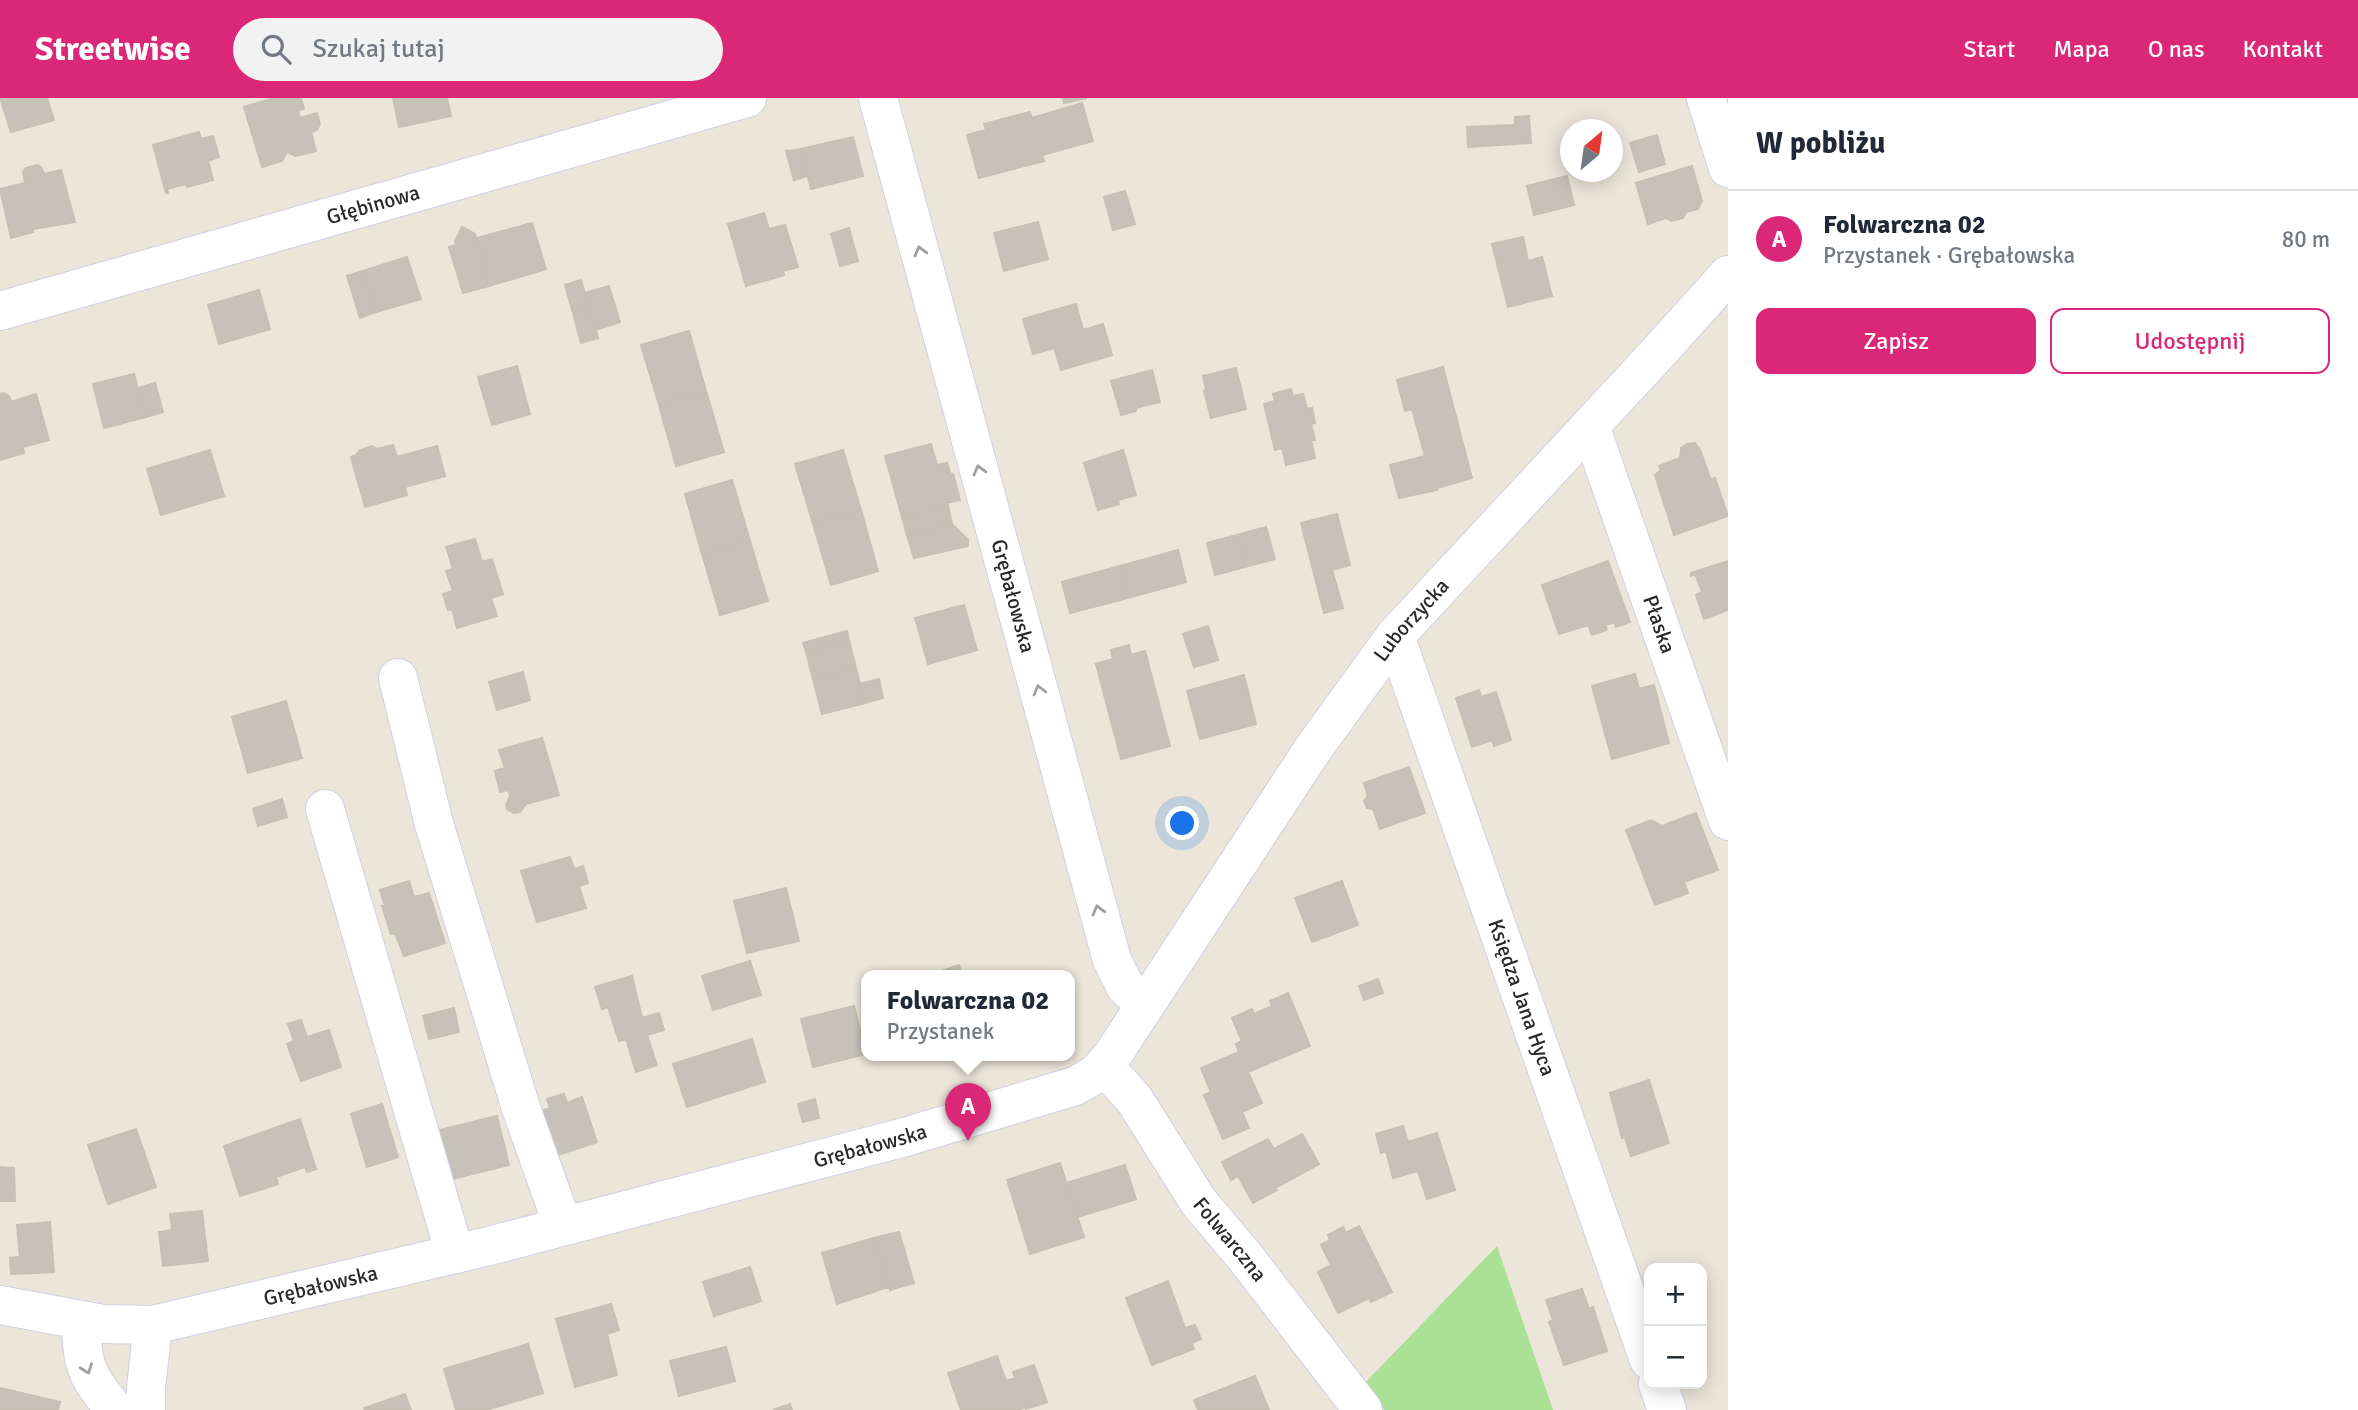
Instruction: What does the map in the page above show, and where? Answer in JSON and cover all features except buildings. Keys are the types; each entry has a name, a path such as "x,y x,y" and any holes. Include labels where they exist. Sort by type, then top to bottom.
{"street":[{"name":"Głębinowa","path":"0,311 747,98"},
{"name":"Grębałowska","path":"0,1305 103,1324 153,1325 455,1254 966,1119 1075,1086 1087,1081 1104,1066 1145,1005 1125,986 1112,960 878,98"},
{"path":"1706,98 1728,168"},
{"name":"Luborzycka","path":"1145,1005 1313,749 1395,636 1728,275"},
{"name":"Płaska","path":"1590,426 1728,821"},
{"name":"Księdza Jana Hyca","path":"1395,636 1644,1346"},
{"path":"398,678 438,837 521,1108 563,1226"},
{"path":"326,809 455,1254"},
{"name":"Folwarczna","path":"1104,1066 1134,1099 1198,1201 1245,1257 1363,1410"},
{"path":"81,1321 82,1353 86,1370 115,1410"},
{"path":"146,1410 153,1325"},
{"path":"1660,1389 1667,1410"}],"green space":[{"path":"1497,1246 1553,1410 1384,1410 1363,1385"}],"place":[{"name":"Folwarczna 02","path":"968,1141"}]}
